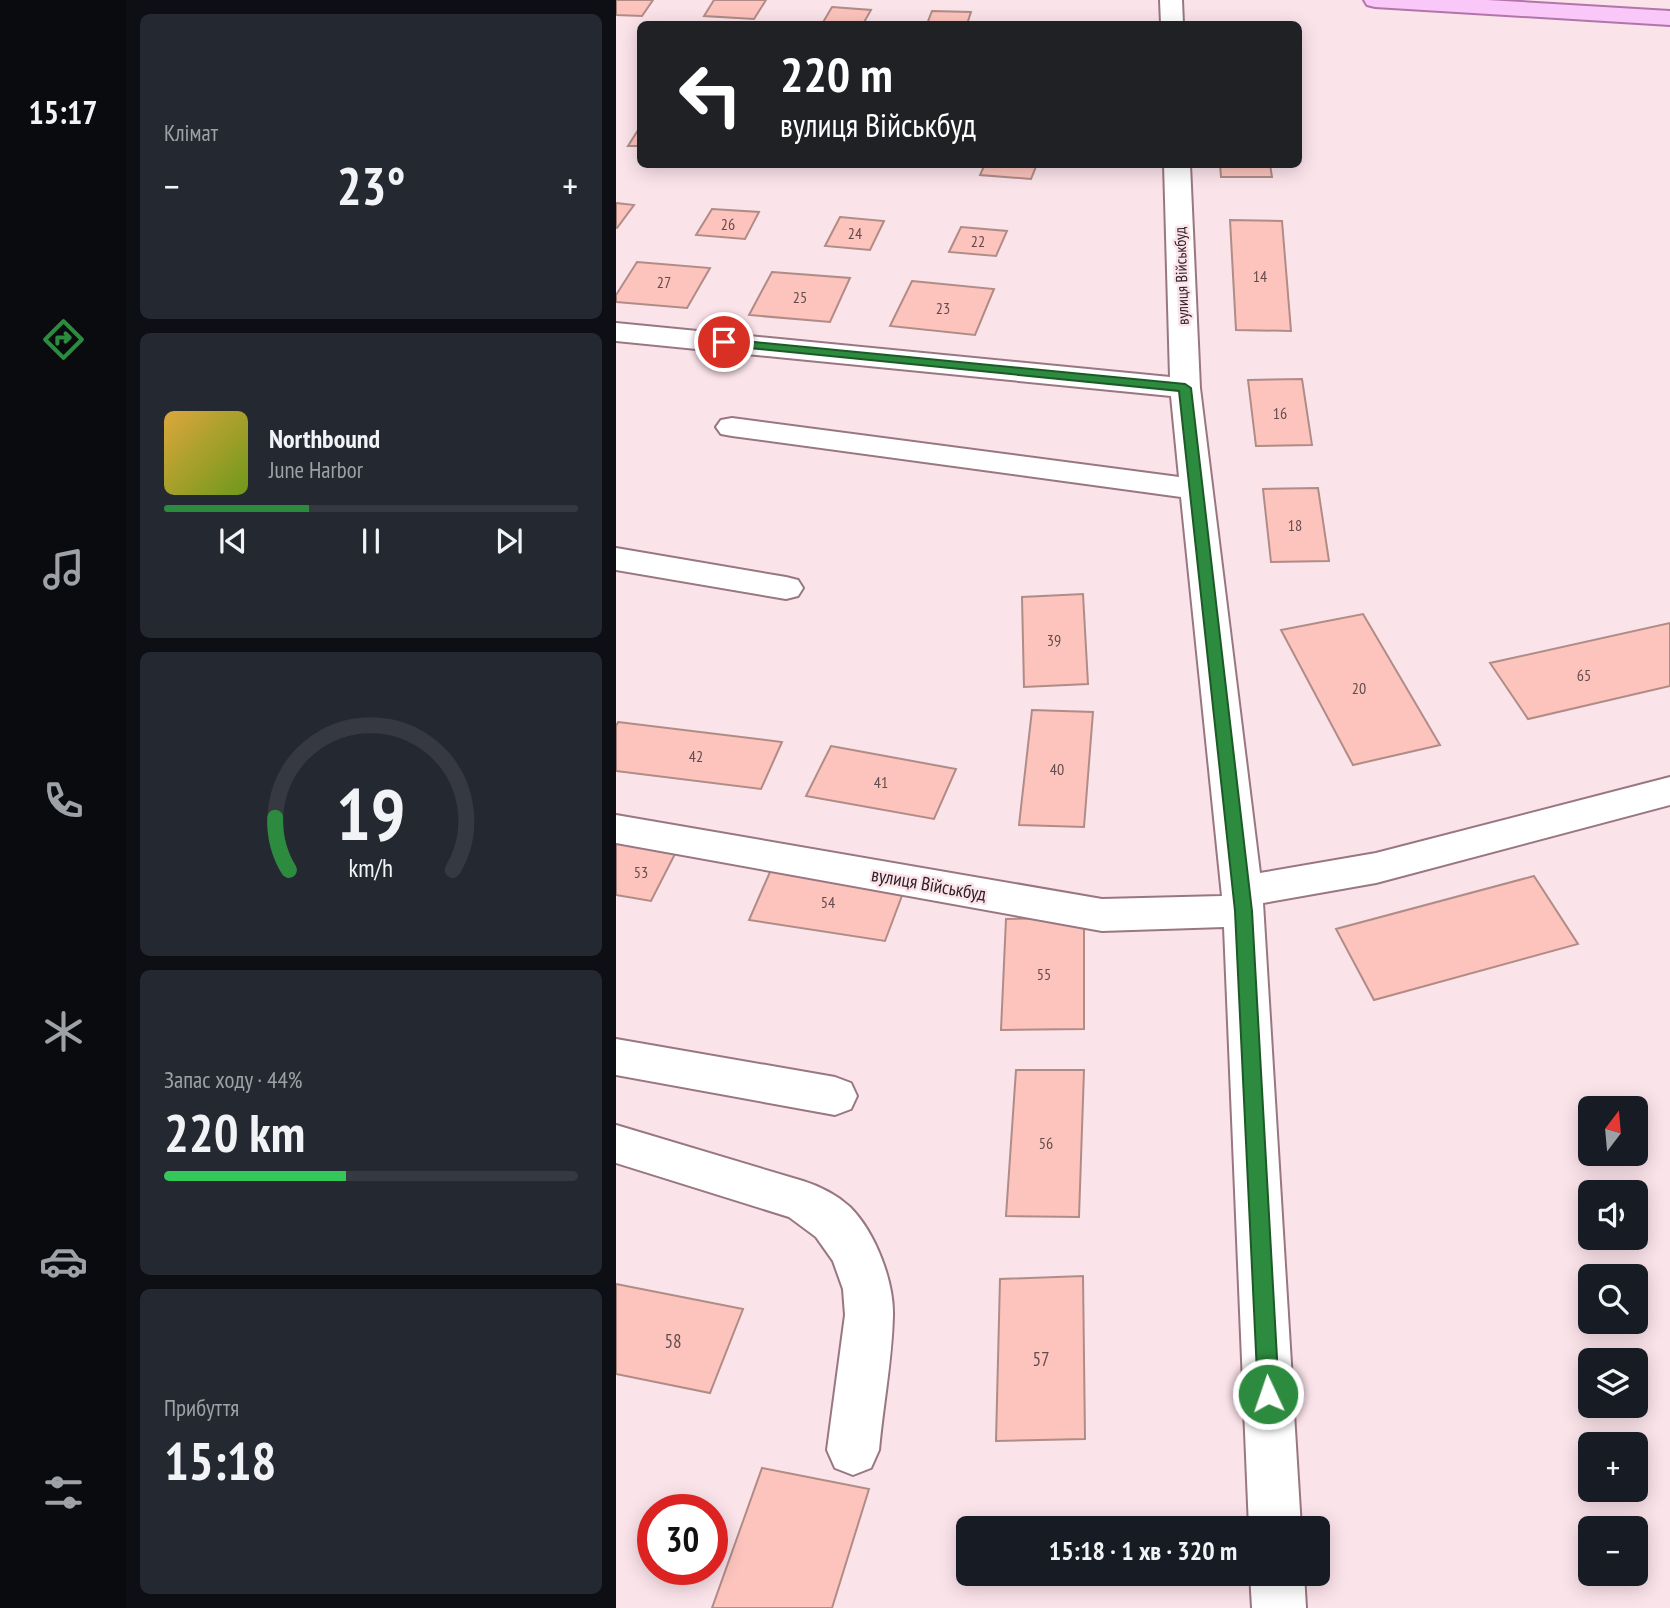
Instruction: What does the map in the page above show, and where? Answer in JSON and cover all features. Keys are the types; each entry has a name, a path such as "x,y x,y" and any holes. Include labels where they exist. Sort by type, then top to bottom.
{"main road":[{"path":"1375,0 1670,18"}],"street":[{"path":"1171,0 1172,21"},
{"name":"вулиця Військбуд","path":"1177,168 1185,388 1242,902 1274,1516"},
{"path":"616,332 1185,388"},
{"path":"732,427 1196,489"},
{"path":"616,559 786,589"},
{"path":"1242,902 1670,791"},
{"name":"вулиця Військбуд","path":"616,828 1102,915 1242,902"},
{"path":"616,1057 835,1096"},
{"path":"616,1144 803,1201 833,1222 853,1251 867,1289 869,1315 853,1450"},
{"path":"1278,1586 1279,1608"}],"building":[{"path":"616,0 653,0 642,16 616,15"},
{"path":"714,0 766,0 754,19 704,16"},
{"path":"832,7 871,10 865,21 824,21"},
{"path":"932,11 971,12 968,21 928,21"},
{"path":"637,132 637,146 628,146"},
{"path":"983,168 1035,168 1031,179 980,175"},
{"path":"1220,168 1271,168 1272,177 1221,177"},
{"path":"616,203 634,205 617,228 616,228"},
{"path":"712,209 759,212 745,239 696,235"},
{"path":"840,217 884,221 870,250 825,246"},
{"path":"1230,220 1282,221 1291,331 1236,330"},
{"path":"961,227 1007,231 996,256 949,252"},
{"path":"637,262 710,268 687,308 616,302 616,295"},
{"path":"772,272 850,278 830,322 749,315"},
{"path":"912,281 994,289 975,335 890,326"},
{"path":"1302,379 1312,445 1256,446 1248,380"},
{"path":"1318,488 1329,561 1271,562 1263,489"},
{"path":"1083,594 1088,684 1024,687 1022,597"},
{"path":"1363,614 1440,745 1353,765 1281,630"},
{"path":"1670,623 1670,686 1528,719 1490,663"},
{"path":"1032,710 1093,712 1084,827 1019,825"},
{"path":"618,722 782,742 761,789 616,771"},
{"path":"831,746 956,769 934,819 806,796"},
{"path":"616,840 677,850 651,901 616,895"},
{"path":"773,865 906,885 885,941 749,920"},
{"path":"1534,876 1578,944 1374,1000 1336,929"},
{"path":"1084,918 1084,1029 1001,1030 1006,919"},
{"path":"1016,1070 1084,1070 1079,1217 1006,1216"},
{"path":"1083,1276 1085,1439 996,1441 1000,1279"},
{"path":"616,1284 743,1309 710,1393 616,1374"},
{"path":"762,1468 869,1489 832,1608 712,1608 720,1585 728,1585 728,1563"}],"route":[{"path":"724,342 1185,388 1244,911 1268,1394"}]}
